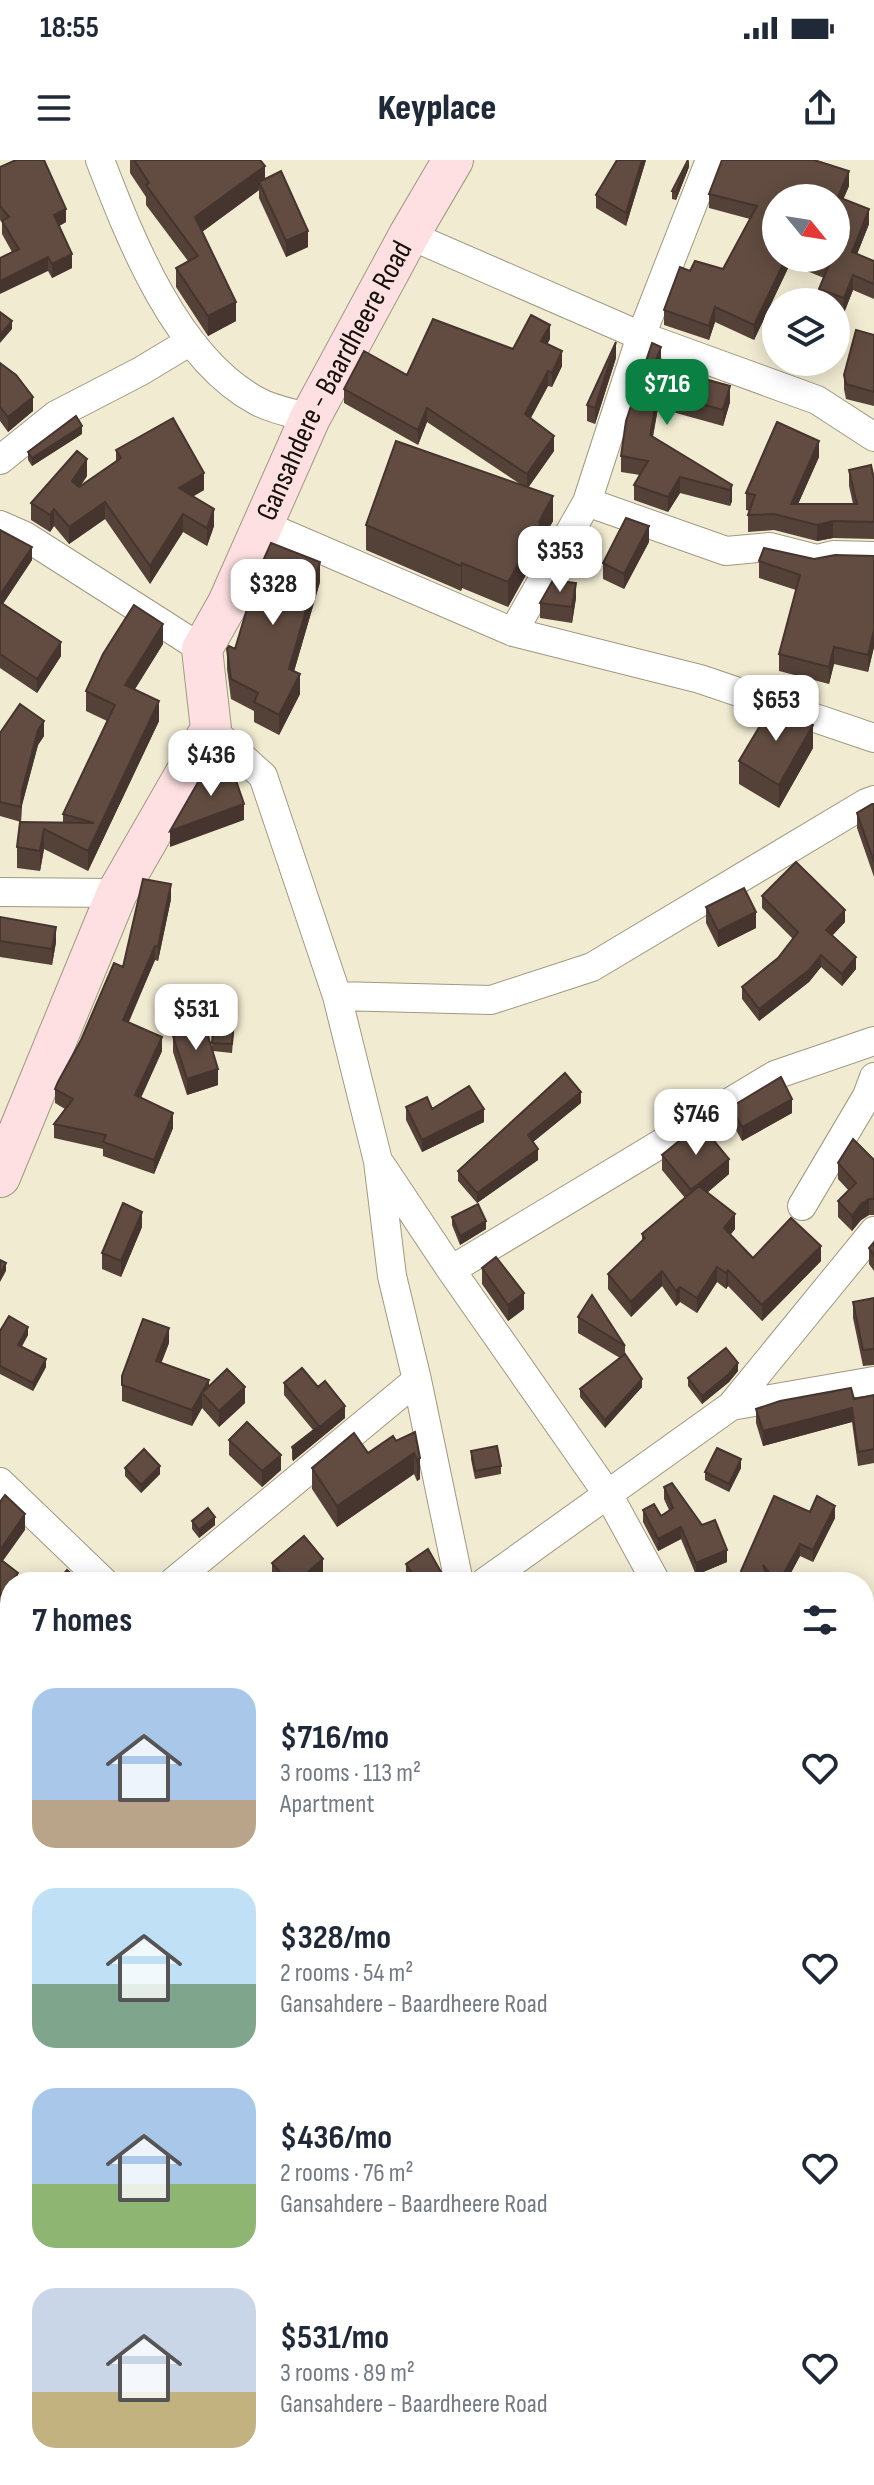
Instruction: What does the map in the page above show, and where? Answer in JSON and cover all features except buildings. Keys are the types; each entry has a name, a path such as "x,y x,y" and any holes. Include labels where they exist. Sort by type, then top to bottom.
{"main road":[{"name":"Gansahdere - Baardheere Road","path":"202,649 228,603 310,418 453,160"},
{"path":"0,1177 117,893 211,729 202,649"}],"street":[{"path":"100,160 133,244 189,342 258,402 310,418"},
{"path":"513,632 587,502 641,336 710,160"},
{"path":"409,235 641,336 817,400 874,437"},
{"path":"0,460 56,415 189,342"},
{"path":"587,502 726,551 770,547 817,559 833,555 874,556"},
{"path":"0,525 25,536 202,649"},
{"path":"264,525 513,632 700,679 874,738"},
{"path":"211,729 263,776 337,996 378,1161 392,1276 457,1572"},
{"path":"337,996 491,1000 592,967 874,800"},
{"path":"0,892 117,893"},
{"path":"451,1270 775,1075 874,1041"},
{"path":"802,1206 867,1096 874,1077"},
{"path":"378,1161 609,1496 651,1572"},
{"path":"499,1572 731,1406 874,1231"},
{"path":"185,1572 417,1380"},
{"path":"731,1406 874,1381"},
{"path":"0,1482 94,1572"}]}
